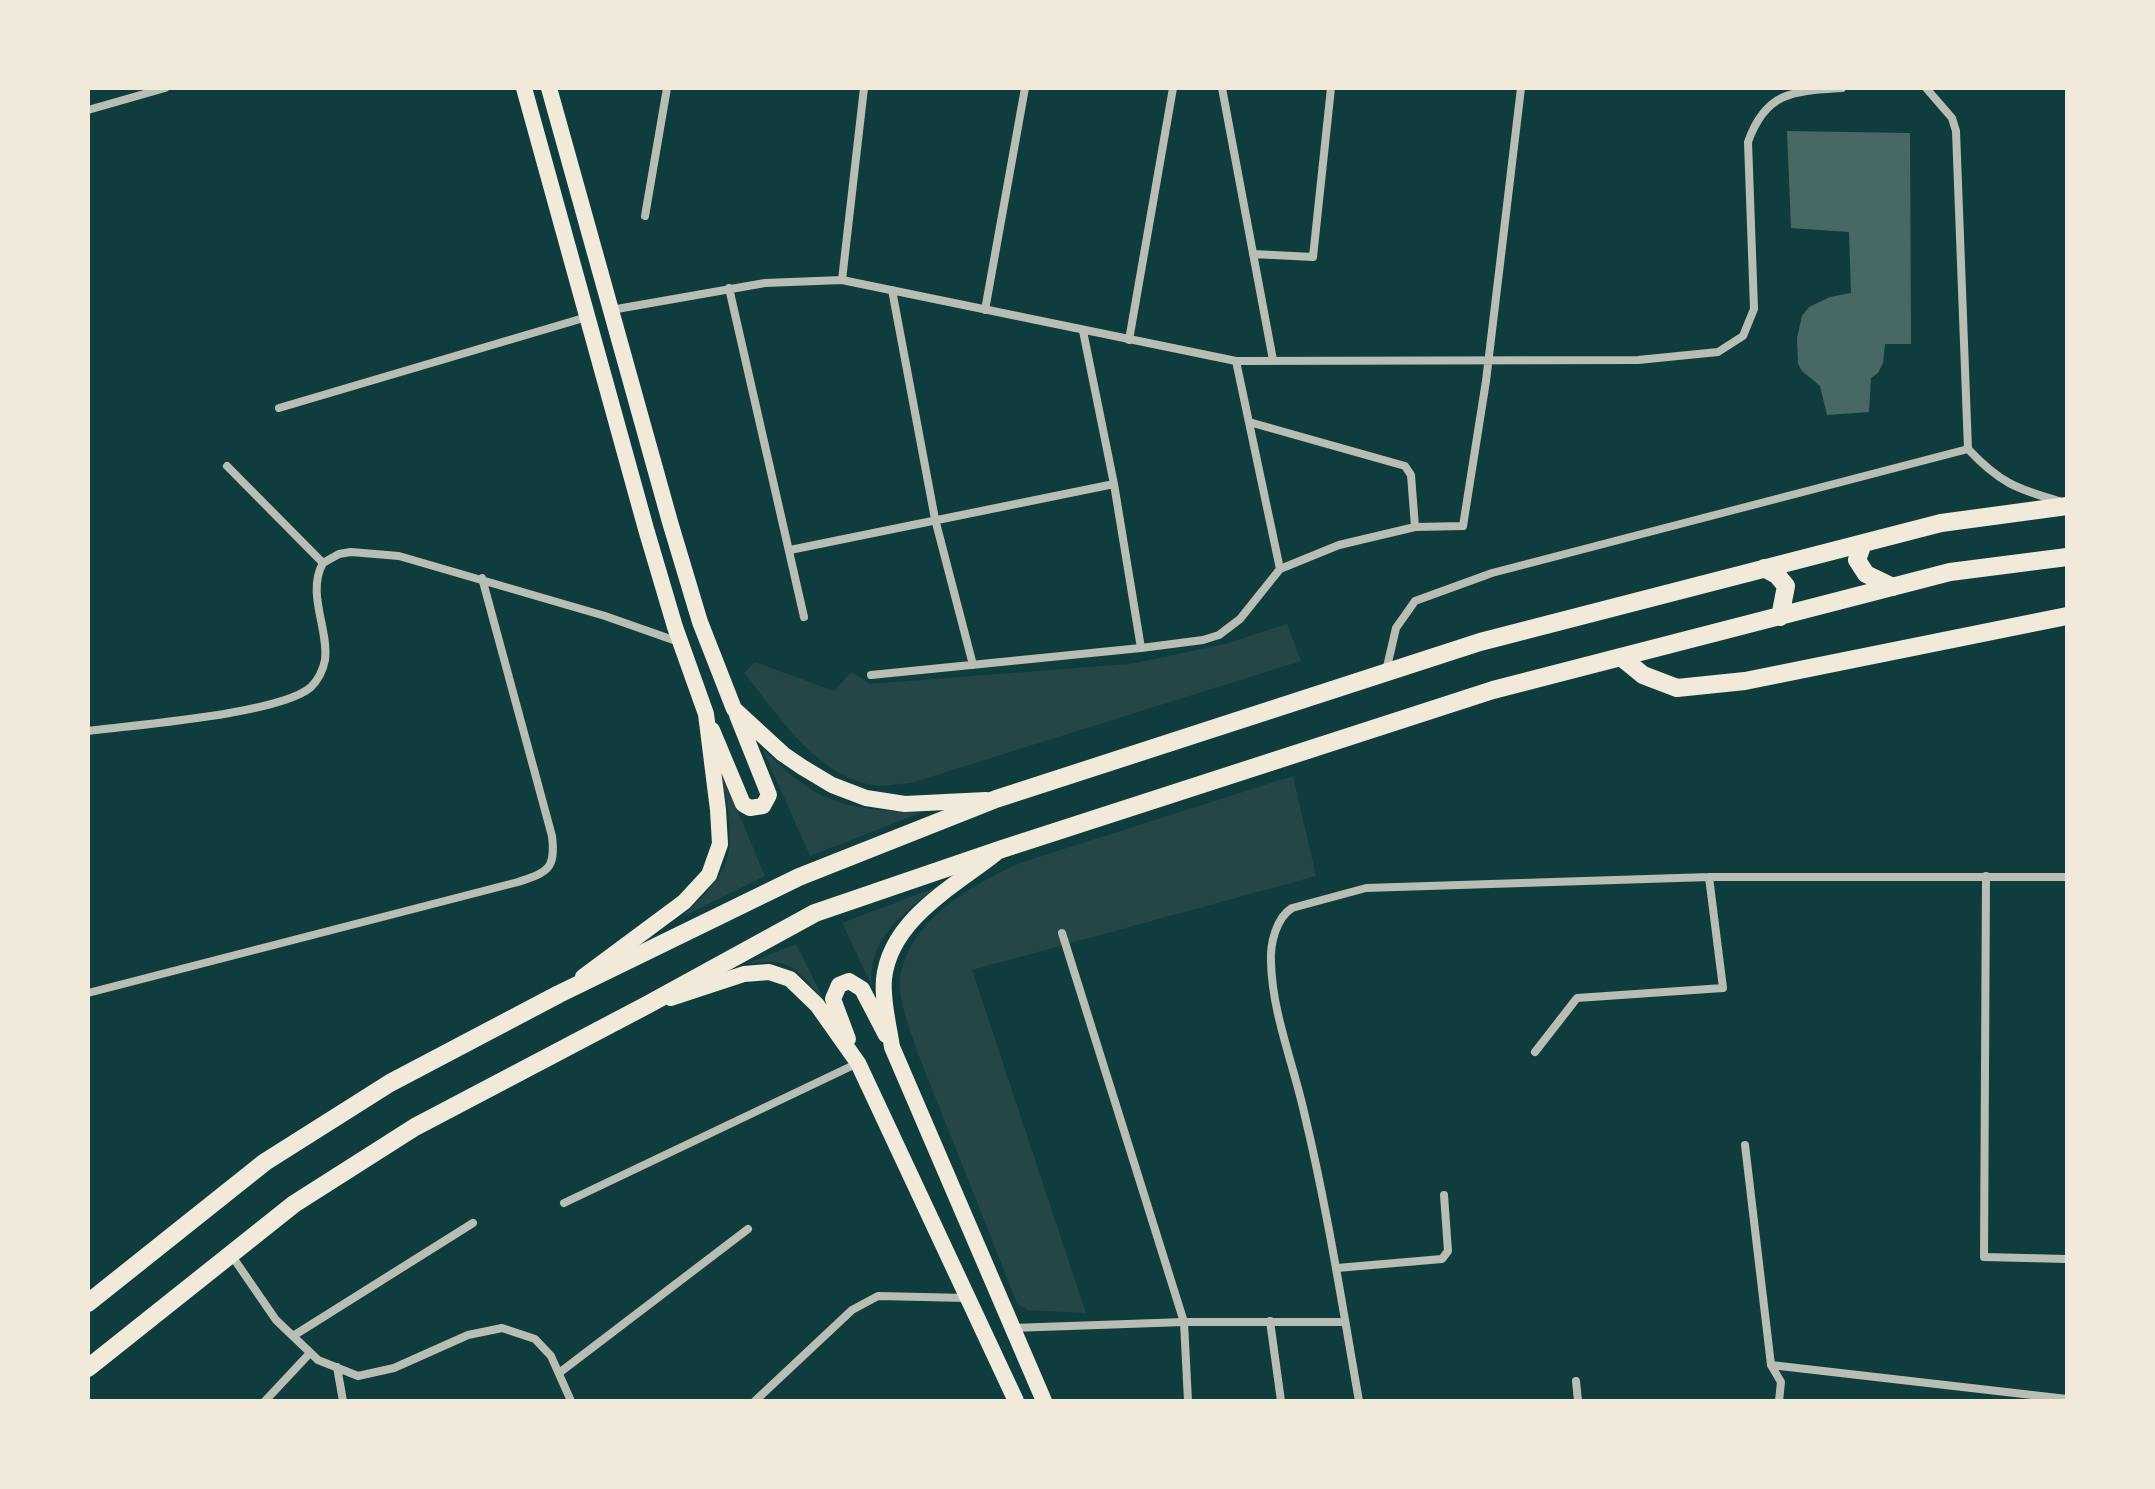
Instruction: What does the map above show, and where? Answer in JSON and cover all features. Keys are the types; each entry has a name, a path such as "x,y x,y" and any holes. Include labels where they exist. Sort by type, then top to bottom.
{"highway":[{"path":"88,1303 265,1162 390,1083 559,994 799,877 996,799 1480,642 1941,523 2067,504"},
{"path":"1863,543 1857,560 1866,574 1893,587"},
{"path":"88,1368 294,1204 415,1127 815,913 1493,690 1950,572 2067,557"},
{"path":"1764,568 1777,575 1786,586 1780,617"},
{"path":"1621,657 1643,675 1677,688 1745,681 2067,616"}],"main road":[{"path":"524,88 680,643 743,804 759,808 766,803 769,795 700,622 549,88"},
{"path":"734,709 783,754 802,767 832,785 866,798 905,804 996,799"},
{"path":"559,994 684,902 709,875 720,844 706,714"},
{"path":"892,1047 884,980 894,944 915,917 1002,849"},
{"path":"647,1005 744,974 769,972 790,979 817,1005 858,1063"},
{"path":"1016,1401 858,1063 833,999 836,989 844,982 854,982 862,989 892,1047 1044,1401"}],"street":[{"path":"88,110 165,88"},
{"path":"645,216 667,88"},
{"path":"842,280 864,88"},
{"path":"985,310 1025,88"},
{"path":"1129,340 1173,88"},
{"path":"1222,88 1273,360"},
{"path":"1253,254 1313,257 1331,88"},
{"path":"871,675 1141,648 1219,635 1240,619 1280,569 1339,545 1415,527 1463,526 1488,358 1521,88"},
{"path":"611,310 765,283 842,280 1236,361 1638,360 1718,352 1743,336 1754,309 1748,142 1755,121 1773,101 1785,94 1842,88"},
{"path":"1926,88 1952,118 1956,131 1968,449 2005,482 2067,504"},
{"path":"729,288 804,617"},
{"path":"892,290 935,519 973,665"},
{"path":"279,408 587,317"},
{"path":"1083,331 1114,484 1141,648"},
{"path":"1236,361 1280,569"},
{"path":"1249,422 1405,466 1411,475 1415,527"},
{"path":"1385,672 1396,628 1415,601 1492,573 1968,449"},
{"path":"227,466 323,563"},
{"path":"790,550 1114,484"},
{"path":"88,731 261,707 295,696 310,687 321,673 325,658 317,588 319,570 323,563 343,553 380,552 482,578 680,643"},
{"path":"88,993 546,871 552,862 552,836 482,578"},
{"path":"1986,876 1984,1257 2067,1259"},
{"path":"1535,1052 1577,998 1723,988 1709,877"},
{"path":"1359,1401 1337,1268 1304,1112 1273,988 1272,945 1284,913 1305,904 1366,888 1709,877 2067,877"},
{"path":"1062,933 1184,1322 1188,1401"},
{"path":"564,1203 858,1063"},
{"path":"1745,1145 1771,1365 1781,1382 1779,1401"},
{"path":"1337,1268 1442,1259 1448,1251 1444,1195"},
{"path":"293,1336 473,1223"},
{"path":"559,1373 748,1229"},
{"path":"231,1254 276,1320 318,1360 358,1376 394,1368 468,1335 502,1328 535,1339 551,1356 571,1401"},
{"path":"755,1401 852,1310 878,1296 968,1298"},
{"path":"1270,1321 1281,1401"},
{"path":"1012,1328 1184,1322 1345,1322"},
{"path":"265,1401 310,1353"},
{"path":"1771,1365 2067,1399"},
{"path":"337,1367 343,1401"},
{"path":"1576,1381 1578,1401"}],"shaded area":[{"path":"1287,624 1301,661 911,783 882,786 852,779 816,756 785,724 744,673 755,662 834,691 851,672 870,684 1130,664 1225,644"},
{"path":"762,748 799,782 833,800 870,809 920,813 810,856"},
{"path":"722,774 765,876 682,917 715,882 729,853 729,820"},
{"path":"1293,776 1316,876 972,970 1086,1313 1027,1310 1017,1303 917,1051 901,997 900,979 906,958 929,922 945,907 1020,863"},
{"path":"937,887 900,917 881,942 872,971 873,988 842,923"},
{"path":"796,944 824,1000 800,974 784,964 746,964"}],"building":[{"path":"1787,131 1910,133 1911,344 1885,344 1883,363 1871,378 1869,412 1827,415 1820,386 1798,364 1797,338 1802,316 1809,307 1830,297 1851,293 1849,232 1791,228"}]}
